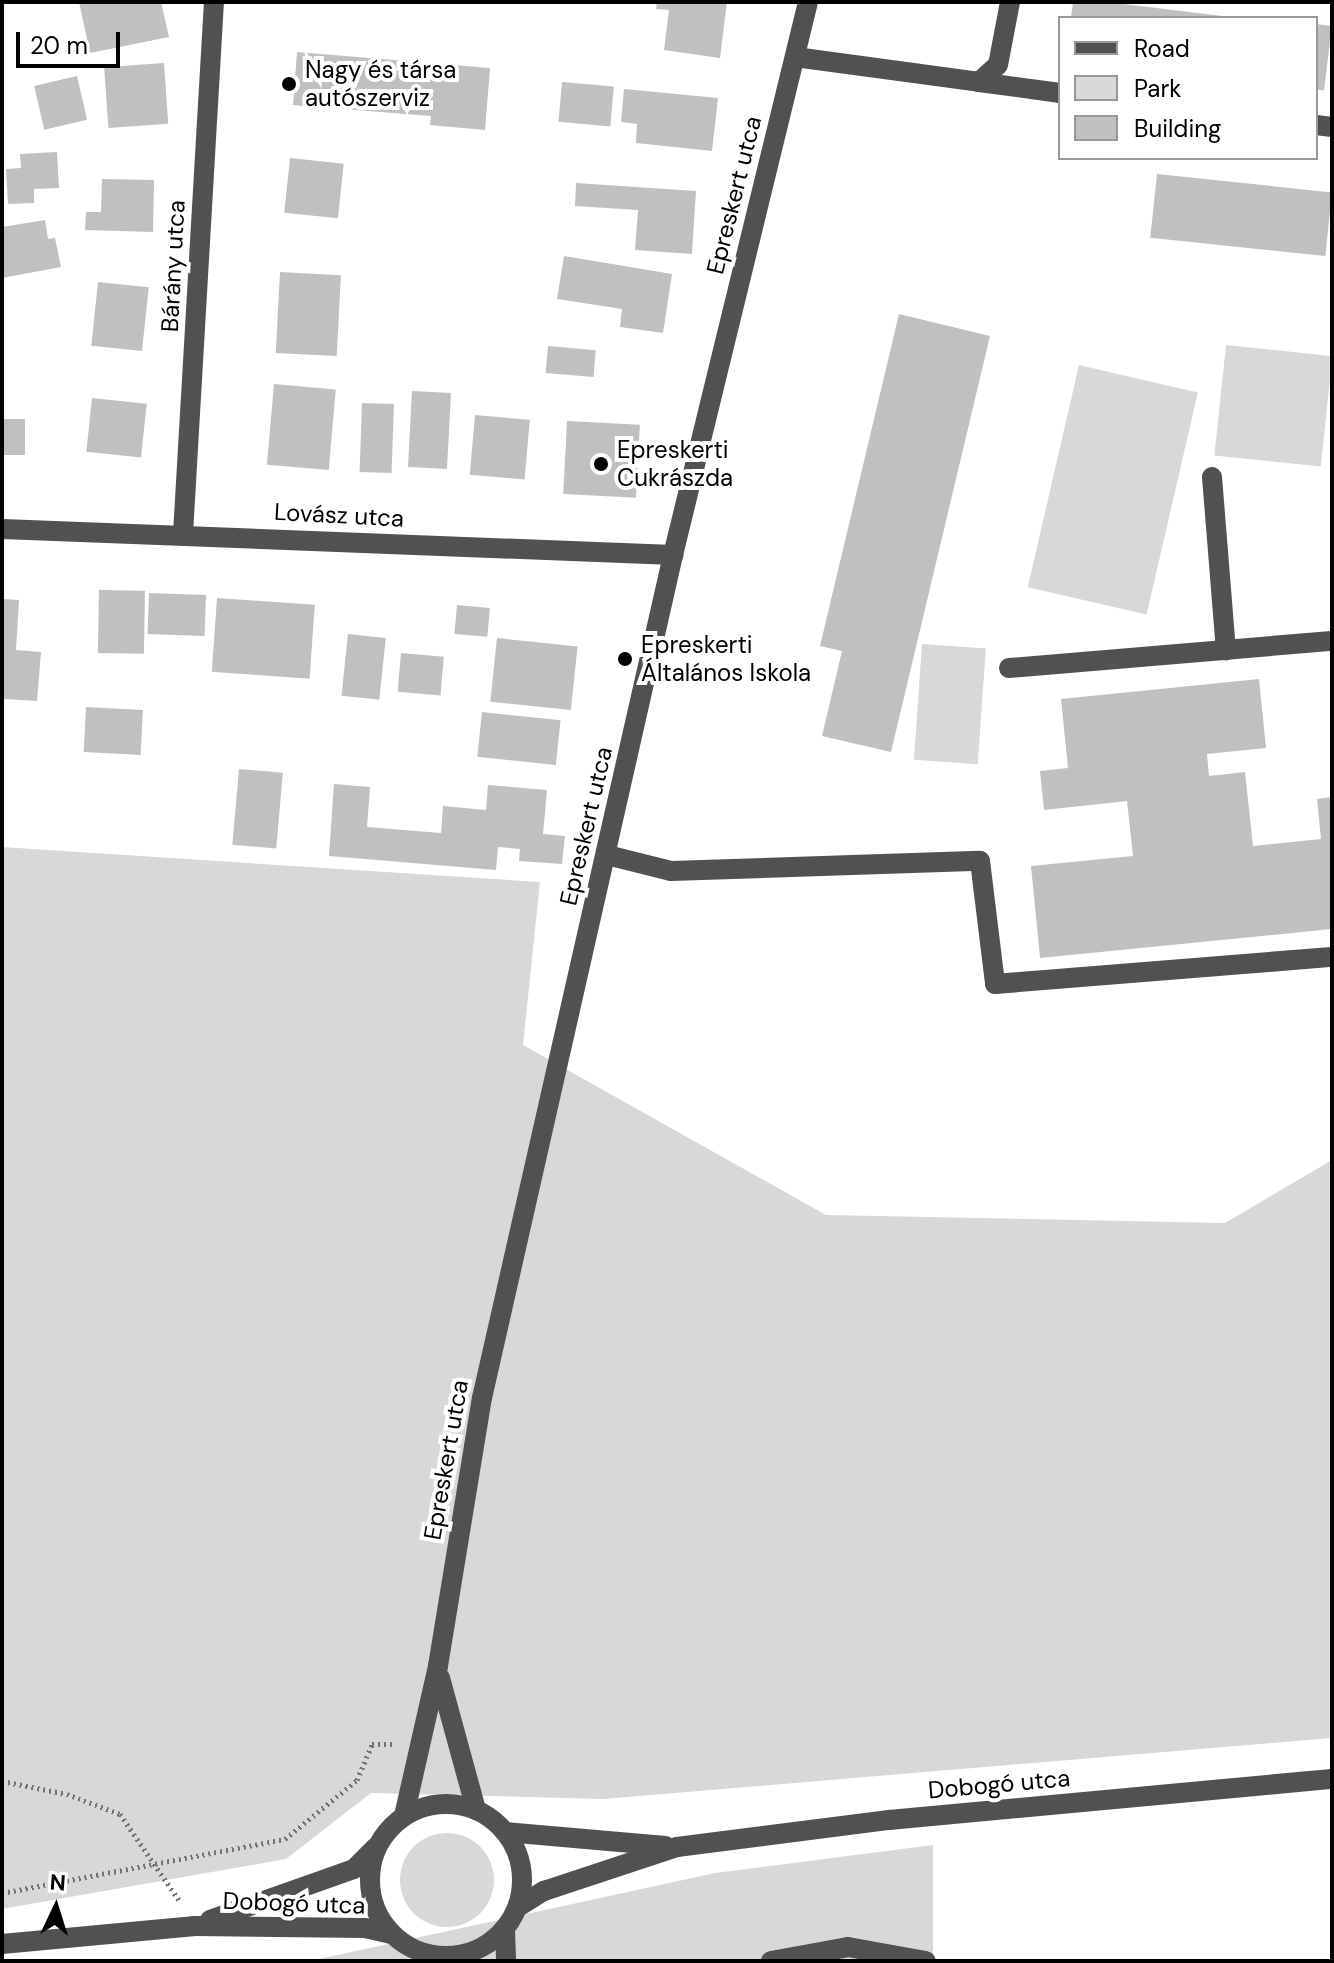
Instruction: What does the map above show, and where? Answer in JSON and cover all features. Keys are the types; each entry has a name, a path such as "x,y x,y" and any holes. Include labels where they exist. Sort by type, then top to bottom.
{"street":[{"name":"Bárány utca","path":"183,534 214,2"},
{"name":"Epreskert utca","path":"404,1816 438,1666 482,1398 673,555 808,2"},
{"path":"979,82 998,65 1010,2"},
{"path":"795,57 1058,93"},
{"path":"1212,477 1226,650"},
{"name":"Lovász utca","path":"2,529 673,555"},
{"path":"1009,668 1332,641"},
{"path":"607,855 671,871 980,861 995,984 1332,957"},
{"name":"Epreskert utca","path":"438,1666 453,1739 476,1810"},
{"name":"Dobogó utca","path":"518,1907 544,1891 677,1847 889,1820 1330,1780"},
{"path":"439,1804 476,1810 506,1832 520,1860 518,1907 505,1930 472,1953 434,1958 392,1934 372,1901 371,1863 378,1845 404,1816 439,1804"},
{"name":"Dobogó utca","path":"506,1832 677,1847"},
{"name":"Dobogó utca","path":"195,1926 354,1869 378,1845"},
{"name":"Dobogó utca","path":"2,1944 195,1926 365,1928 392,1934"},
{"path":"505,1930 506,1961"},
{"path":"771,1961 848,1947 926,1961"}],"path":[{"path":"2,1893 285,1839 357,1780 372,1744 422,1744"},
{"path":"2,1781 67,1794 120,1814 159,1864 195,1926"}],"green space":[{"path":"1226,345 1332,356 1321,467 1214,455"},
{"path":"1079,365 1198,392 1147,615 1028,587"},
{"path":"922,644 986,648 978,764 914,760"},
{"path":"2,847 540,882 523,1045 826,1215 1225,1223 1332,1160 1332,1738 603,1799 371,1793 286,1859 2,1909"},
{"path":"447,1833 465,1837 480,1847 490,1862 494,1880 490,1898 480,1913 465,1923 447,1927 429,1923 414,1913 404,1898 400,1880 404,1862 414,1847 429,1837"},
{"path":"933,1845 933,1961 310,1961 715,1873"}],"building":[{"path":"79,2 161,2 169,37 90,53"},
{"path":"657,2 727,2 720,58 664,50 669,10 656,9"},
{"path":"1073,2 1107,2 1222,16 1071,16"},
{"path":"1318,24 1332,26 1324,90 1318,90"},
{"path":"297,52 490,68 485,130 430,125 431,116 293,105"},
{"path":"164,63 168,124 108,128 104,67"},
{"path":"77,76 87,120 44,130 34,86"},
{"path":"562,82 614,87 610,126 559,122"},
{"path":"624,89 718,98 712,151 636,143 637,124 621,122"},
{"path":"57,152 59,188 34,189 34,203 8,204 6,169 21,168 20,154"},
{"path":"290,158 344,164 338,218 284,213"},
{"path":"1157,174 1332,192 1325,256 1150,238"},
{"path":"102,179 154,180 153,232 85,230 86,212 101,212"},
{"path":"576,183 696,191 692,254 635,250 638,210 575,206"},
{"path":"45,220 48,239 55,238 61,267 2,278 2,227"},
{"path":"564,256 672,274 663,333 620,327 622,309 557,299"},
{"path":"280,272 341,275 337,356 276,353"},
{"path":"98,282 149,287 142,351 91,346"},
{"path":"899,314 990,336 891,752 822,736 842,651 820,646"},
{"path":"548,346 596,350 593,377 546,373"},
{"path":"274,384 336,389 329,470 267,465"},
{"path":"412,391 451,393 447,469 408,467"},
{"path":"92,398 147,404 141,457 86,452"},
{"path":"362,403 394,404 392,473 360,472"},
{"path":"475,415 530,420 525,480 470,475"},
{"path":"2,419 25,419 25,455 2,455"},
{"name":"Epreskerti Cukrászda","path":"567,421 640,425 636,498 563,494"},
{"path":"99,590 145,591 144,654 98,653"},
{"path":"149,593 206,595 205,636 148,634"},
{"path":"217,598 315,605 310,679 212,672"},
{"path":"2,599 19,600 16,650 41,652 37,701 4,699"},
{"path":"457,605 490,608 487,637 454,634"},
{"path":"348,634 386,638 379,700 342,696"},
{"path":"497,638 578,646 571,710 490,702"},
{"path":"401,653 444,657 440,696 398,692"},
{"path":"1259,679 1266,748 1207,754 1209,776 1245,772 1253,846 1321,839 1317,799 1332,797 1332,929 1040,958 1031,866 1133,856 1127,801 1044,810 1040,771 1068,768 1061,699"},
{"path":"86,707 143,710 141,755 84,752"},
{"path":"482,712 561,720 556,765 477,757"},
{"path":"239,769 283,773 276,849 232,845"},
{"path":"334,784 370,787 367,827 441,833 443,806 486,810 488,785 547,790 543,834 565,836 562,864 519,861 520,849 498,847 496,870 329,856"}],"place":[{"name":"Nagy és társa autószerviz","path":"289,84"},
{"name":"Epreskerti Cukrászda","path":"601,464"},
{"name":"Epreskerti Általános Iskola","path":"625,659"}]}
